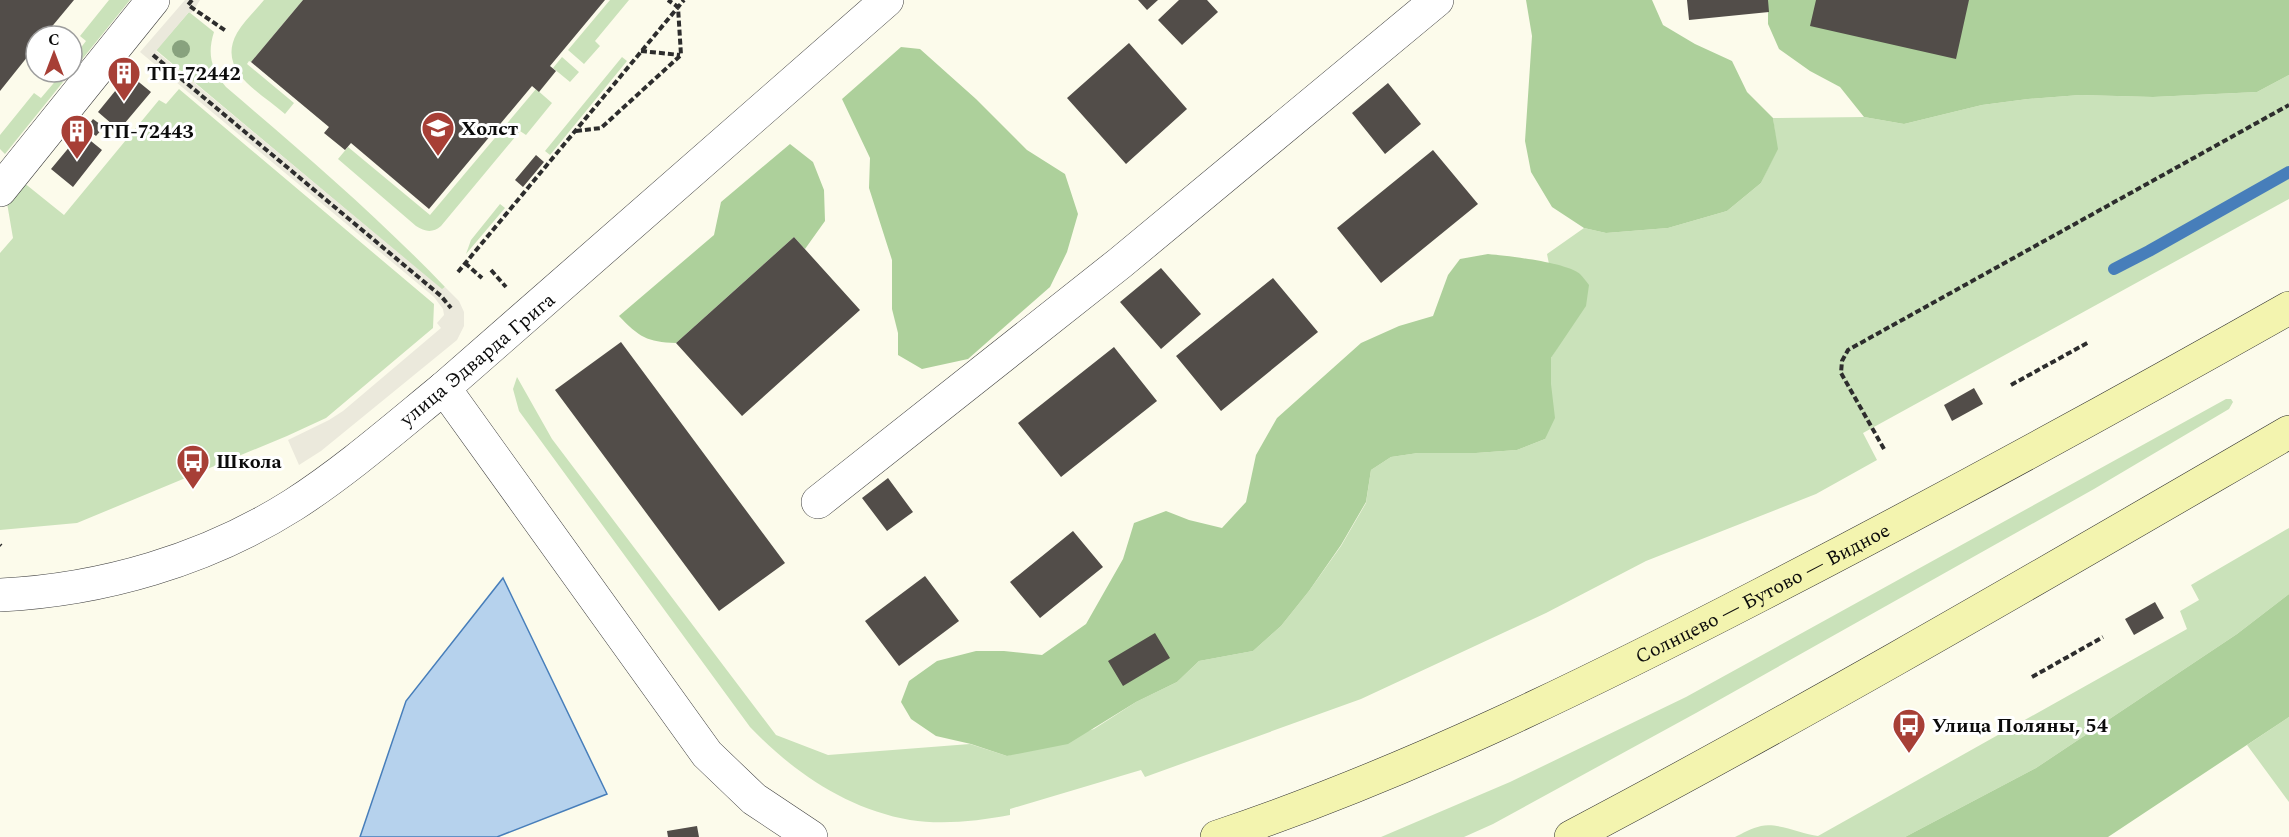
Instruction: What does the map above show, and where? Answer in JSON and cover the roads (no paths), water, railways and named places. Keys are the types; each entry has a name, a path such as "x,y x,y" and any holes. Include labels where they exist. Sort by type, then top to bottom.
{"main road":[{"name":"Солнцево — Бутово — Видное","path":"1217,837 1270,819 1381,775 1504,722 1643,655 1874,536 2124,401 2289,308"},
{"path":"1571,837 1721,758 1873,673 2289,432"}],"street":[{"name":"улица Эдварда Грига","path":"0,595 99,584 157,567 247,530 292,506 335,476 444,388 887,0"},
{"path":"818,502 1120,262 1437,0"},
{"path":"0,190 167,6"},
{"path":"444,388 707,754 754,799 811,837"}],"water":[{"path":"503,578 607,794 497,837 360,837 406,701"}],"waterway":[{"path":"2114,269 2289,172"}],"place":[{"name":"ТП-72442","path":"124,102"},
{"name":"Холст","path":"438,157"},
{"name":"ТП-72443","path":"77,160"},
{"name":"Школа","path":"193,490"},
{"name":"Улица Поляны, 54","path":"1909,754"}]}
